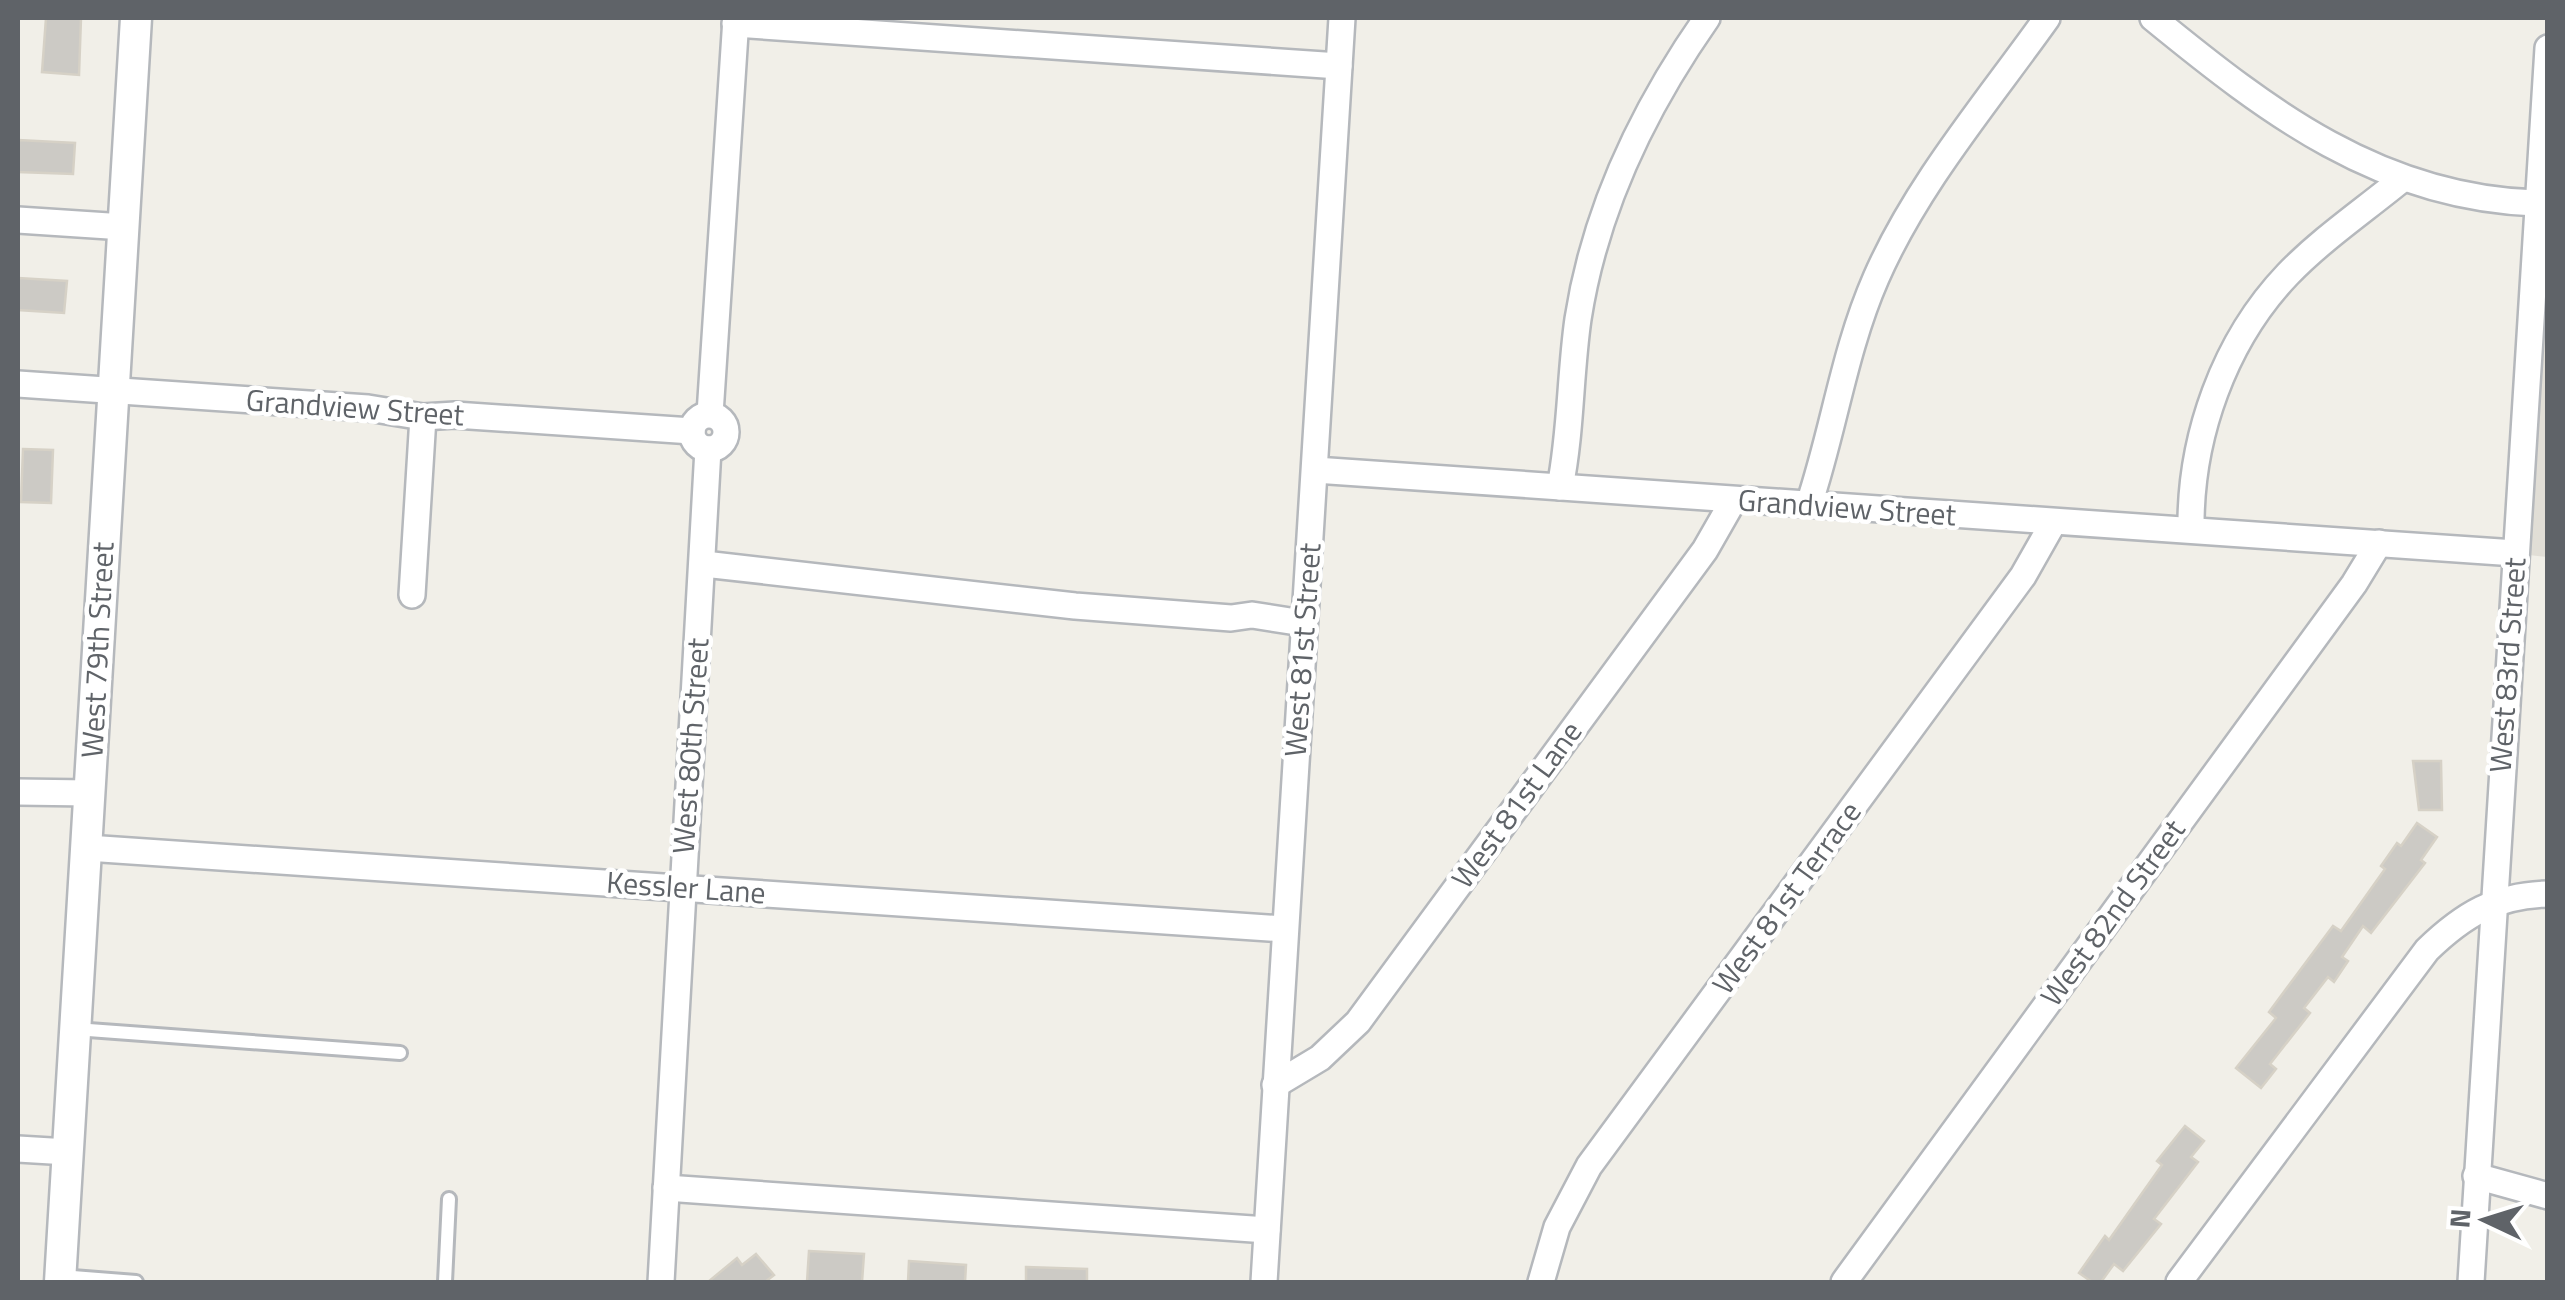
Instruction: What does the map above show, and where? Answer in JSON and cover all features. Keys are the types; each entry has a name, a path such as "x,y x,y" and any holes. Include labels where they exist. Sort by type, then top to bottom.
{"street":[{"name":"West 79th Street","path":"60,1279 136,18"},
{"name":"West 81st Street","path":"1264,1282 1342,18"},
{"path":"1560,488 1578,316 1601,226 1640,127 1707,18"},
{"path":"1809,504 1834,430 1856,330 1876,276 1905,220 2047,18"},
{"path":"2153,18 2266,106 2368,166 2401,180 2468,197 2536,203"},
{"path":"735,21 1339,66"},
{"name":"West 80th Street","path":"661,1282 681,887 704,564 703,432 735,21"},
{"name":"West 83rd Street","path":"2471,1282 2548,48"},
{"path":"2191,529 2204,428 2245,330 2288,274 2401,180"},
{"path":"18,220 124,227"},
{"name":"Grandview Street","path":"18,384 368,408 423,417 455,414 703,432"},
{"path":"412,595 423,417"},
{"name":"Grandview Street","path":"1315,470 2514,553"},
{"name":"West 81st Lane","path":"1275,1085 1320,1058 1358,1022 1705,550 1733,501"},
{"name":"West 81st Terrace","path":"1541,1282 1556,1227 1589,1166 2022,576 2053,523"},
{"name":"West 82nd Street","path":"1844,1282 2343,600 2379,543"},
{"path":"704,564 1074,606 1231,618 1252,615 1303,623"},
{"path":"18,792 89,794"},
{"name":"Kessler Lane","path":"87,848 1284,929"},
{"path":"2179,1282 2408,971 2457,922 2493,902 2548,894"},
{"path":"18,1149 68,1152"},
{"path":"2476,1176 2548,1196"},
{"path":"666,1188 1267,1230"}],"lane":[{"path":"76,1029 400,1053"},
{"path":"445,1282 449,1198"},
{"path":"60,1279 136,1282"}],"shaded area":[{"path":"2547,279 2547,557 2529,555"}],"building":[{"path":"46,18 81,18 79,75 42,72"},
{"path":"18,140 75,143 73,174 18,172"},
{"path":"18,278 67,281 64,313 18,310"},
{"path":"23,449 53,450 51,503 21,502"},
{"path":"2413,761 2441,761 2442,810 2419,810"},
{"path":"2417,823 2437,837 2421,860 2425,863 2371,933 2363,926 2342,957 2348,961 2334,982 2328,977 2304,1008 2310,1013 2270,1064 2276,1069 2261,1088 2236,1068 2276,1018 2269,1012 2333,926 2341,931 2385,869 2381,866 2397,843 2401,846"},
{"path":"2185,1126 2204,1141 2191,1157 2198,1162 2154,1219 2161,1224 2123,1271 2114,1264 2101,1282 2092,1282 2079,1273 2105,1236 2109,1240 2162,1165 2157,1161"},
{"path":"809,1251 864,1254 862,1282 807,1282"},
{"path":"756,1254 774,1275 765,1282 708,1282 737,1258 742,1265"},
{"path":"909,1261 966,1265 965,1282 908,1282"},
{"path":"1026,1267 1087,1269 1087,1282 1026,1282"}]}
